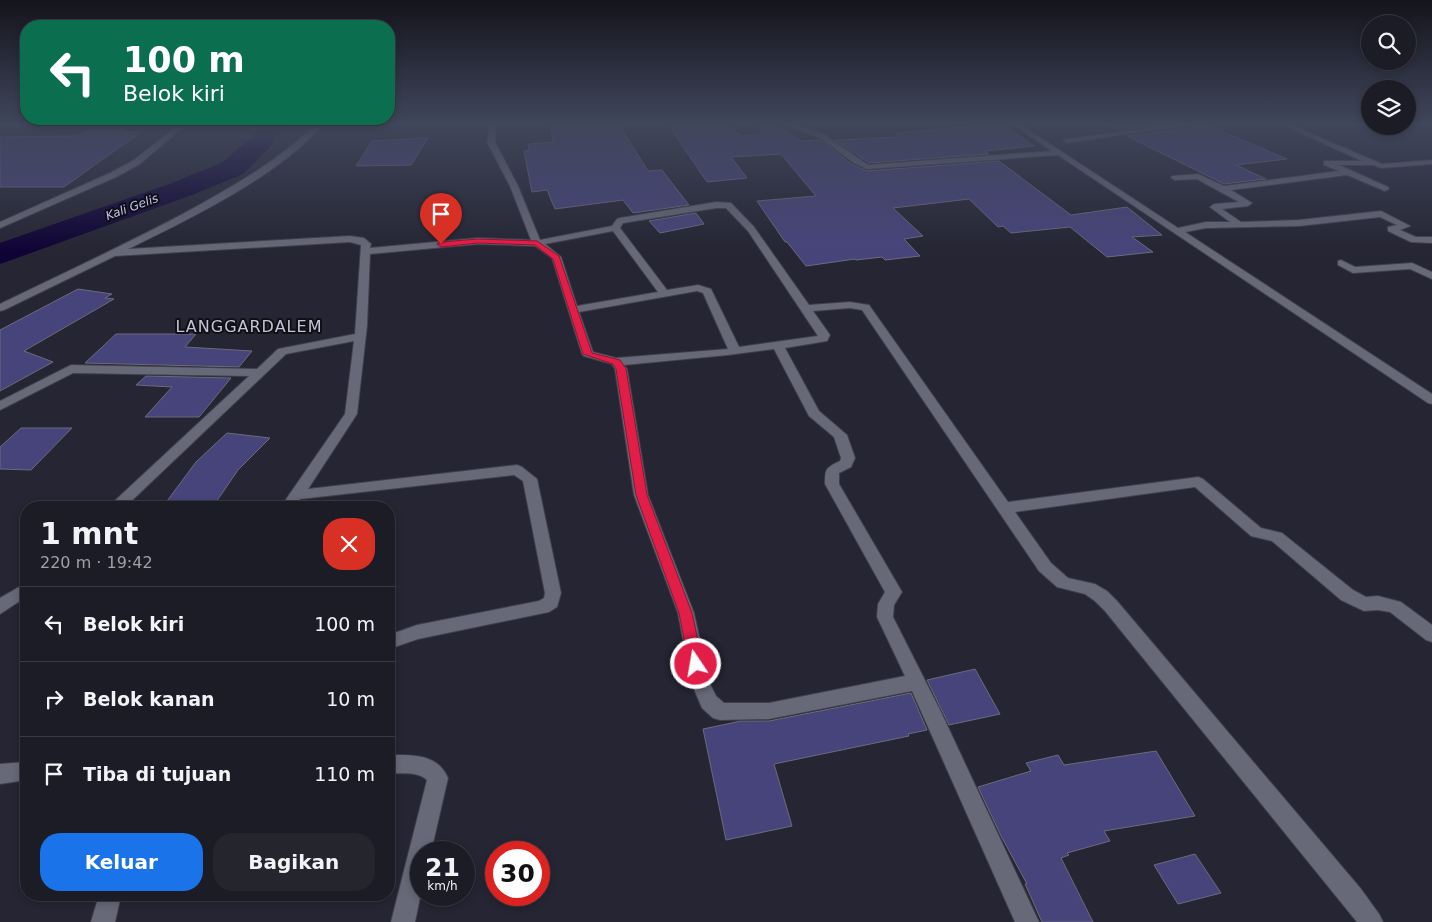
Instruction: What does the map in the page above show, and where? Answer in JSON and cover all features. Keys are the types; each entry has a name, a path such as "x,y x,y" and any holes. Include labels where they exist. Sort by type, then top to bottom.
{"street":[{"path":"0,225 113,175 129,166"},
{"path":"0,308 177,221 254,177 269,166"},
{"path":"367,251 478,241 537,243 615,228 620,221 716,205 728,205 750,229 824,335 823,339 736,351 616,362 588,354 556,258 537,243 518,194 503,166"},
{"path":"864,166 880,166"},
{"path":"1078,166 1432,400"},
{"path":"1334,166 1385,189"},
{"path":"1223,189 1348,172"},
{"path":"1175,178 1198,176 1248,203 1214,207 1238,223"},
{"path":"1176,231 1206,224 1299,223 1400,212"},
{"path":"1381,214 1406,226 1392,229 1414,240 1432,240"},
{"path":"615,228 665,294"},
{"path":"114,253 350,239 361,240 366,244 360,336 351,414 291,501"},
{"path":"1341,263 1354,270 1412,266 1432,276"},
{"path":"572,310 698,288 707,291 736,351"},
{"path":"806,308 850,305 865,307 1045,567 1063,583 1089,589 1101,596 1111,606 1354,897 1371,922"},
{"path":"122,501 260,373 282,350 360,336"},
{"path":"778,346 814,413 840,435 846,448 848,458 846,464 832,471 832,484 894,592 886,604 885,616 1027,922"},
{"path":"616,362 621,369 642,495 686,613 700,682 709,702 720,712 769,712 917,682"},
{"path":"0,406 71,369 260,373"},
{"path":"291,501 517,470 530,479 553,594 551,602 543,607 417,632 395,640"},
{"path":"1004,508 1198,482 1256,532 1277,537 1348,595 1364,604 1378,603 1396,607 1432,635"},
{"path":"0,607 20,593"},
{"path":"395,764 424,765 434,770 438,778 403,922"},
{"path":"0,774 20,772"},
{"path":"103,922 108,901"}],"building":[{"path":"0,166 93,166 64,187 0,187"},
{"path":"527,166 645,166 648,171 662,170 689,205 633,213 623,200 555,209 547,190 532,192"},
{"path":"696,166 738,166 747,178 707,182"},
{"path":"791,166 855,166 867,171 933,166 1006,166 1071,215 1127,207 1162,235 1132,237 1153,252 1107,257 1070,227 1011,233 1003,226 998,227 969,199 893,208 923,236 904,239 920,256 885,260 882,257 855,259 806,266 787,242 785,242 757,201 816,196"},
{"path":"1188,166 1238,166 1266,179 1224,184"},
{"path":"696,213 704,224 660,233 649,221"},
{"path":"78,289 112,294 105,298 114,299 24,351 53,362 0,391 0,330"},
{"path":"116,334 196,334 185,347 252,351 239,367 85,363"},
{"path":"146,376 231,378 199,417 145,417 172,387 136,385"},
{"path":"21,428 72,428 31,470 0,469 0,447"},
{"path":"227,433 270,438 238,470 217,501 167,501 196,462"},
{"path":"975,669 1000,714 949,725 927,680"},
{"path":"911,693 927,730 908,734 909,736 774,764 792,826 726,840 703,729 741,721 769,721"},
{"path":"1156,751 1195,816 1104,831 1110,841 1067,853 1069,855 1061,858 1093,922 1042,922 1025,884 1027,884 1001,836 978,787 1031,771 1026,763 1058,755 1064,765"},
{"path":"1195,854 1221,893 1178,904 1154,865"}],"waterway":[{"name":"Kali Gelis","path":"0,254 182,189 235,166"}],"district":[{"name":"LANGGARDALEM","path":"249,326"}],"route":[{"path":"441,244 478,241 537,243 556,258 588,354 616,362 621,369 642,495 686,613 696,664"}]}
